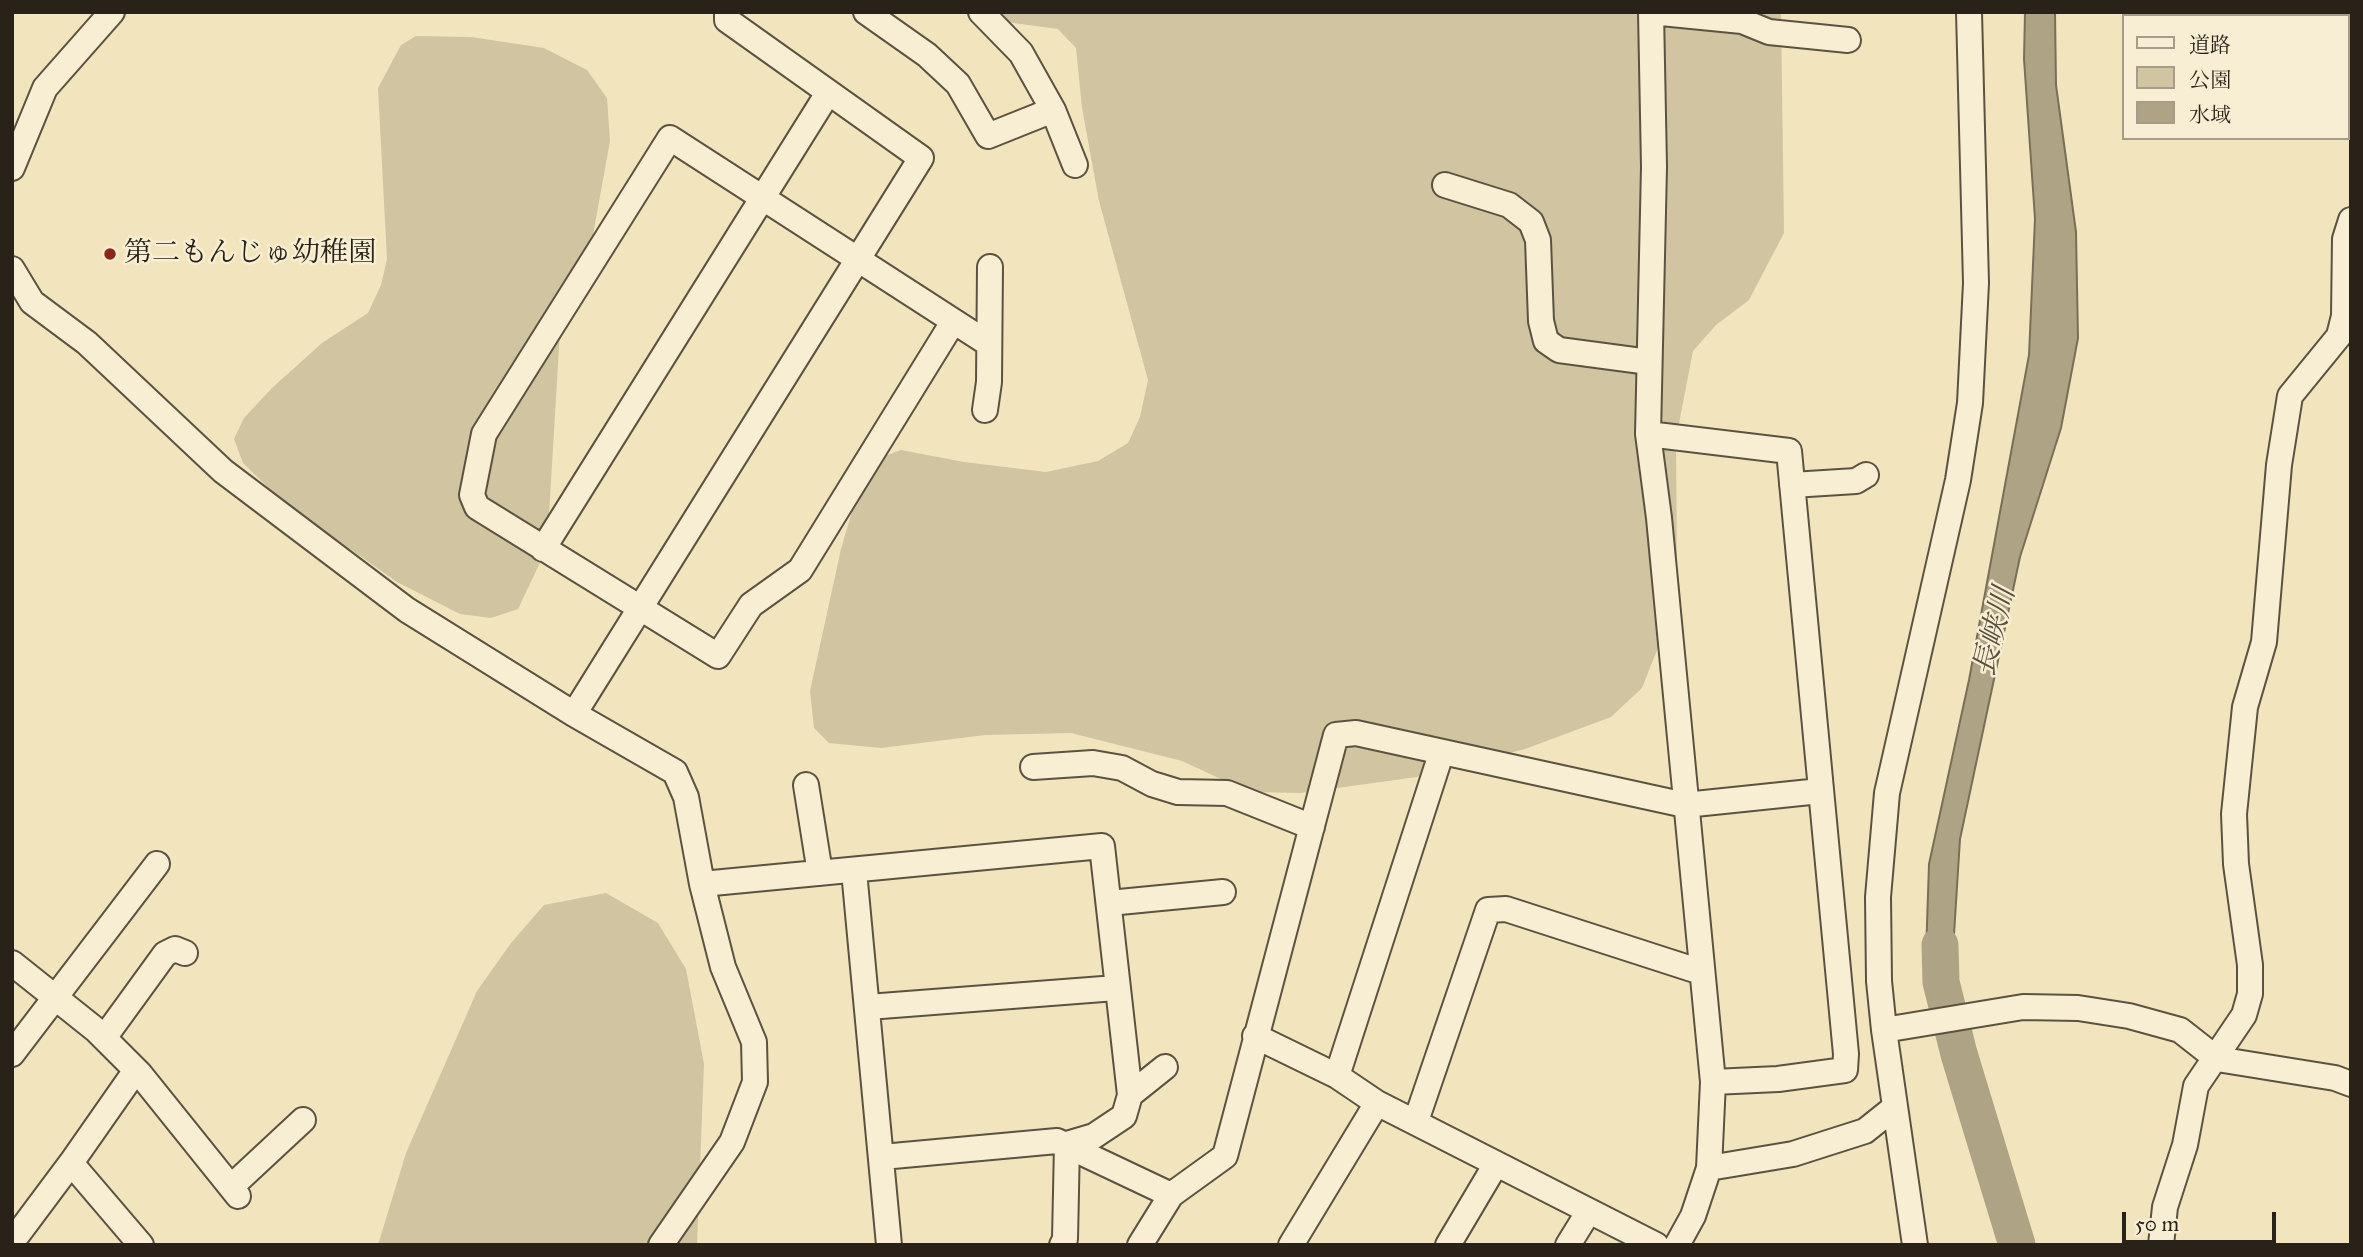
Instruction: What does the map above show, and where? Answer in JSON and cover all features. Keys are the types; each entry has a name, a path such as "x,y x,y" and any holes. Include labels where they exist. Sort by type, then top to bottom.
{"street":[{"path":"12,168 45,88 112,12"},
{"path":"574,714 921,158 727,20 727,12"},
{"path":"866,12 927,55 958,84 988,136 1053,110"},
{"path":"981,12 1021,52 1053,110 1075,165"},
{"path":"1677,1245 1693,1216 1709,1168 1713,1082 1659,519 1648,434 1654,167 1651,12 1742,21 1769,32 1849,40"},
{"path":"1914,1245 1884,1030 1879,981 1878,897 1887,793 1958,480 1970,403 1976,283 1969,12"},
{"path":"543,549 828,93"},
{"path":"953,322 800,570 751,605 718,656 477,507 472,495 484,434 670,138 989,344"},
{"path":"1445,185 1509,205 1531,222 1538,240 1541,321 1546,341 1559,350 1649,362"},
{"path":"2161,1245 2165,1207 2185,1145 2196,1086 2244,1016 2250,994 2249,965 2236,864 2234,814 2245,707 2264,642 2279,464 2290,396 2339,336 2344,316 2345,239 2351,220"},
{"path":"985,410 989,382 990,267"},
{"path":"12,269 32,302 87,343 223,471 407,610 574,714 675,772 686,797 702,884 723,967 754,1042 755,1082 732,1142 661,1245"},
{"path":"1648,434 1788,451 1792,485 1846,1054 1845,1070 1778,1079 1713,1082"},
{"path":"1792,485 1860,485"},
{"path":"1140,1245 1171,1195 1226,1156 1255,1036 1336,734 1356,733 1441,754 1685,805 1820,791"},
{"path":"1337,1076 1441,754"},
{"path":"1033,767 1093,763 1122,768 1152,784 1178,792 1227,793 1312,827"},
{"path":"806,785 820,873"},
{"path":"702,884 1102,846 1130,1095 1124,1116 1094,1136 1068,1144"},
{"path":"12,1054 157,864"},
{"path":"853,871 889,1245"},
{"path":"1109,904 1223,892"},
{"path":"1416,1121 1489,910 1506,909 1701,972"},
{"path":"104,1038 166,954 175,948 186,953"},
{"path":"15,970 56,998 104,1038 136,1070 234,1191 303,1119"},
{"path":"868,1007 1116,988"},
{"path":"1884,1030 2023,1007 2078,1008 2129,1016 2180,1030 2217,1059 2335,1078 2351,1084"},
{"path":"1255,1036 1337,1076 1377,1103 1656,1245"},
{"path":"1130,1095 1165,1067"},
{"path":"12,1242 136,1070"},
{"path":"1292,1245 1377,1103"},
{"path":"1709,1168 1793,1154 1865,1131 1895,1107"},
{"path":"882,1157 1058,1141 1171,1195"},
{"path":"1062,1245 1065,1239 1068,1144"},
{"path":"71,1163 142,1245"},
{"path":"1448,1245 1496,1164"},
{"path":"1568,1245 1589,1211"}],"green space":[{"path":"978,12 1781,12 1784,233 1749,300 1716,325 1693,351 1676,439 1677,566 1661,640 1642,688 1611,717 1525,749 1417,777 1301,793 1249,792 1182,761 1071,733 985,735 881,748 829,743 814,728 810,691 841,549 859,487 882,457 901,450 964,462 1046,472 1098,461 1128,443 1140,417 1148,380 1099,201 1082,108 1076,48 1058,29 991,20"},
{"path":"416,36 471,37 544,48 587,70 607,98 610,141 593,235 567,280 561,314 547,548 518,609 491,618 460,614 397,582 282,501 243,463 234,439 244,418 272,388 322,343 368,313 381,285 387,259 378,88 401,45"},
{"path":"606,893 658,923 686,969 704,1064 697,1245 378,1245 406,1153 477,991 511,943 544,905"}],"water":[{"path":"2025,12 2055,12 2056,85 2076,232 2078,338 2061,428 2020,557 1960,839 1951,982 1937,1010 1926,955 1929,864 1969,680 2029,355 2035,219 2024,59"}],"waterway":[{"name":"長峡川","path":"1940,945 1941,982 1959,1054 2017,1245"}],"place":[{"name":"第二もんじゅ幼稚園","path":"110,254"}]}
